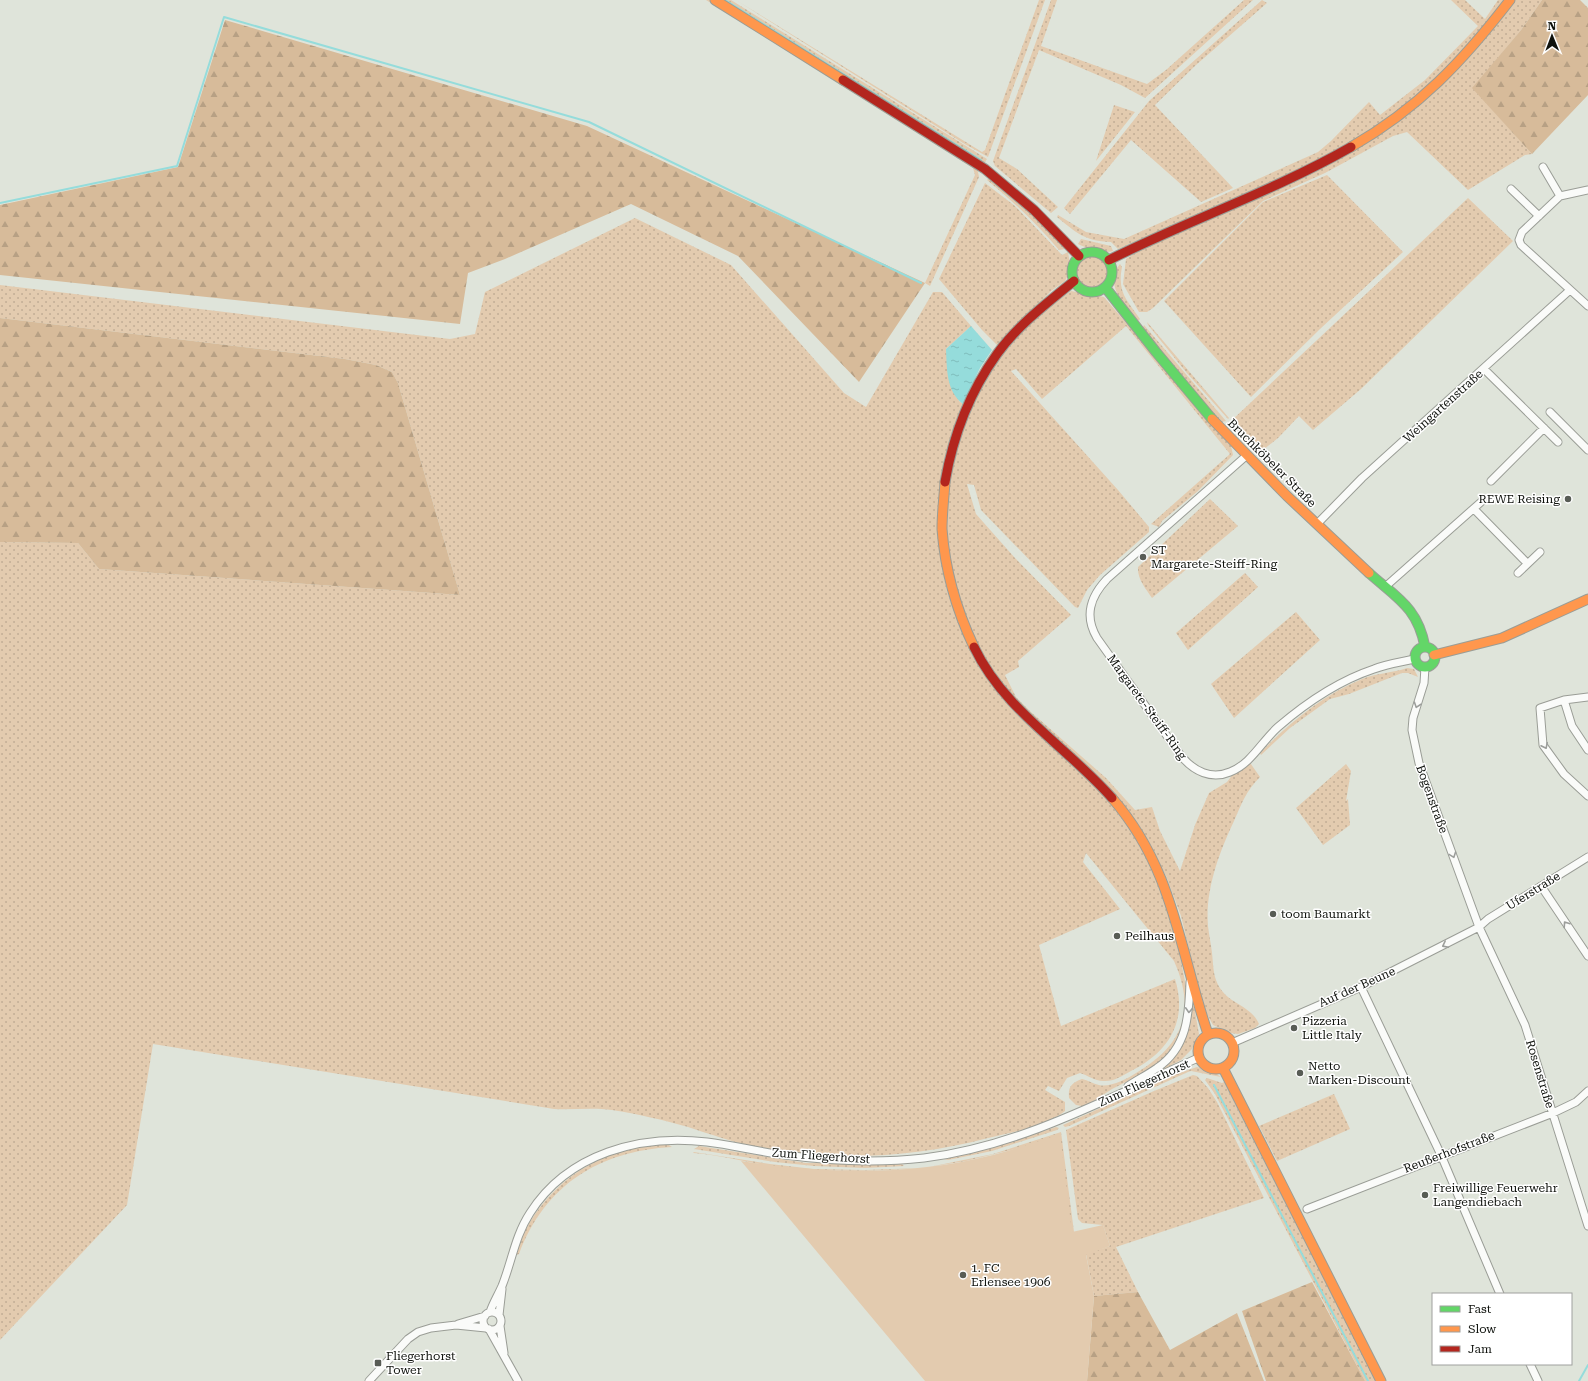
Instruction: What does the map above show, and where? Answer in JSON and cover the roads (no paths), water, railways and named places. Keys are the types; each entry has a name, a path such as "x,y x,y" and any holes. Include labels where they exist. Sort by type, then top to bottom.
{"main road":[{"path":"715,0 985,169 1025,200 1048,222 1079,256"},
{"path":"1109,260 1169,230 1318,164 1383,127 1420,100 1454,68 1485,33 1510,0"},
{"path":"1092,252 1104,256 1109,260 1112,277 1105,287 1100,290 1088,292 1083,290 1074,281 1072,268 1079,256 1092,252"},
{"path":"1074,281 1033,314 1010,338 982,376 966,406 947,460 943,486 943,552 947,572 964,630 981,662 1007,698 1027,719 1101,784 1134,827 1160,875 1175,914 1208,1034"},
{"name":"Bruchköbeler Straße","path":"1105,287 1177,378 1246,456 1317,524 1412,611 1422,630 1425,647"},
{"path":"1434,655 1502,638 1588,599"},
{"path":"1425,647 1431,650 1434,655 1432,664 1425,667 1419,666 1415,659 1417,651 1425,647"},
{"path":"1219,1033 1229,1038 1232,1043 1234,1055 1232,1060 1223,1068 1217,1070 1206,1067 1198,1058 1197,1047 1199,1042 1208,1034 1219,1033"},
{"path":"1223,1068 1381,1381"}],"street":[{"path":"1543,167 1560,196"},
{"path":"1511,189 1539,216"},
{"path":"1588,190 1560,196 1522,232 1519,240 1521,245 1588,306"},
{"name":"Weingartenstraße","path":"1317,524 1362,478 1570,290"},
{"path":"1484,369 1558,442"},
{"path":"1550,412 1588,450"},
{"path":"1491,481 1544,428"},
{"name":"Margarete-Steiff-Ring","path":"1246,456 1107,579 1098,590 1090,604 1090,623 1097,638 1182,757 1188,764 1200,772 1216,775 1231,772 1247,761 1266,738 1288,719 1328,690 1375,668 1415,659"},
{"path":"1385,587 1481,502"},
{"path":"1474,509 1528,563"},
{"path":"1518,573 1540,552"},
{"name":"Bogenstraße","path":"1425,667 1424,683 1412,718 1412,730 1418,763 1479,927"},
{"path":"1588,698 1564,700 1540,708 1543,745 1564,774 1588,796"},
{"path":"1564,700 1572,726 1588,750"},
{"name":"Uferstraße","path":"1479,927 1488,919 1588,857"},
{"path":"1541,886 1588,956"},
{"name":"Auf der Beune","path":"1232,1043 1361,987 1479,927"},
{"name":"Rosenstraße","path":"1479,927 1525,1025 1588,1226"},
{"path":"1107,1100 1158,1068 1175,1052 1185,1034 1189,1015 1190,972"},
{"path":"1361,987 1441,1155 1500,1293"},
{"name":"Zum Fliegerhorst","path":"499,1315 502,1286 515,1242 522,1226 536,1205 560,1180 579,1166 615,1149 652,1141 690,1140 806,1158 862,1160 924,1158 961,1151 1014,1137 1058,1121 1198,1058"},
{"name":"Reußerhofstraße","path":"1307,1208 1553,1113 1576,1102 1588,1091"},
{"name":"Zum Fliegerhorst","path":"487,1314 502,1286"},
{"path":"487,1314 483,1322 505,1355 518,1381"},
{"path":"456,1325 487,1314 499,1315 501,1320 500,1326 505,1355"},
{"path":"369,1381 408,1339 418,1332 431,1328 456,1325 495,1330 500,1326"},
{"path":"1530,1365 1538,1381"}],"water":[{"path":"971,326 992,350 980,368 963,404 957,399 950,386 947,372 946,349"}],"waterway":[{"path":"725,0 981,160"},
{"path":"0,203 177,166 224,17 589,122 921,283"},
{"path":"1214,1085 1368,1381"},
{"path":"1579,1381 1588,1365"}],"place":[{"name":"REWE Reising","path":"1568,499"},
{"name":"ST Margarete-Steiff-Ring","path":"1143,557"},
{"name":"toom Baumarkt","path":"1273,914"},
{"name":"Peilhaus","path":"1117,936"},
{"name":"Pizzeria Little Italy","path":"1294,1028"},
{"name":"Netto Marken-Discount","path":"1300,1073"},
{"name":"Freiwillige Feuerwehr Langendiebach","path":"1425,1195"},
{"name":"1. FC Erlensee 1906","path":"963,1275"},
{"name":"Fliegerhorst Tower","path":"378,1363"}]}
